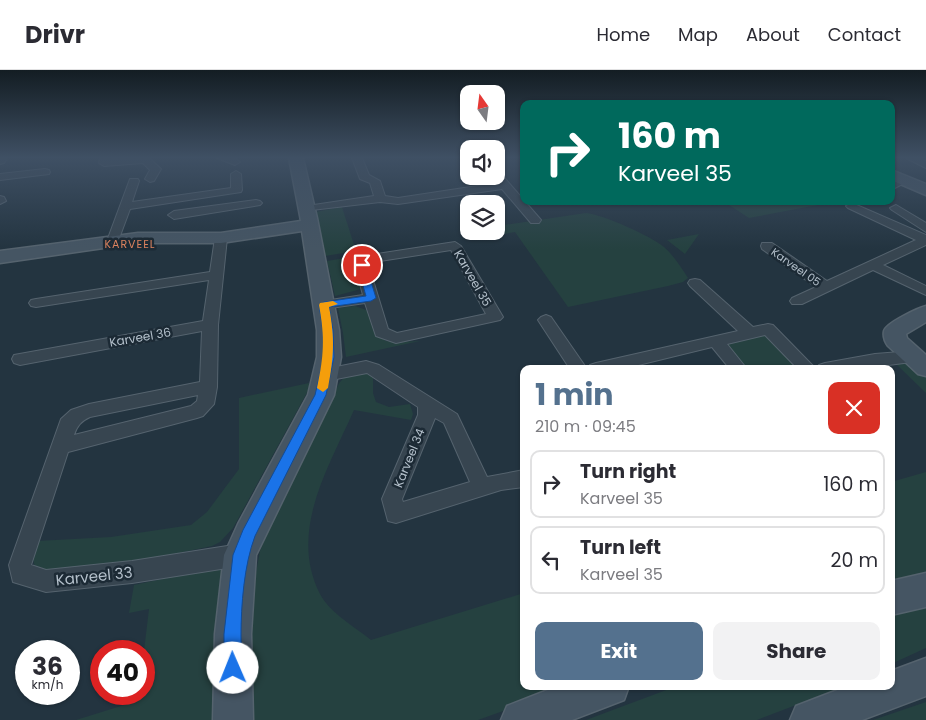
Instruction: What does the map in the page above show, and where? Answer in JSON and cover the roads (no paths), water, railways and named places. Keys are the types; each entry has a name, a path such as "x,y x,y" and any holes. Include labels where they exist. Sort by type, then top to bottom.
{"street":[{"path":"113,241 132,188"},
{"path":"234,720 233,634 240,555 248,534 320,395 329,357 328,330 302,188"},
{"path":"377,188 380,199"},
{"path":"0,257 138,238 221,238 398,195 469,188"},
{"path":"508,188 520,202"},
{"path":"126,206 237,190 238,206"},
{"path":"174,199 173,219 256,203"},
{"path":"522,205 535,220"},
{"name":"Karveel 05","path":"854,205 852,206 926,240"},
{"path":"896,208 926,228"},
{"path":"61,446 198,411 205,404 208,387 210,325 221,238"},
{"name":"Karveel 05","path":"797,301 926,240"},
{"name":"Karveel 35","path":"455,246 495,317 396,338 381,332 371,298 362,265 378,258 455,246"},
{"name":"Karveel 05","path":"766,246 826,287"},
{"path":"872,265 926,291"},
{"path":"36,303 216,275"},
{"path":"695,283 750,333"},
{"path":"324,305 371,298"},
{"path":"919,362 896,341 894,331 926,313"},
{"path":"546,320 576,365"},
{"name":"Karveel 36","path":"20,358 210,325"},
{"path":"613,365 768,328 804,365"},
{"path":"716,341 736,365"},
{"path":"848,365 875,360 919,362"},
{"path":"326,375 366,367 373,369 451,419 482,487"},
{"name":"Karveel 33","path":"208,387 77,415 68,424 20,565 21,574 46,581 132,572 240,555"},
{"name":"Karveel 34","path":"427,403 427,415 392,498 396,514 501,481 520,479"},
{"path":"895,597 926,590"},
{"path":"895,688 926,677"},
{"path":"521,720 600,690"},
{"path":"810,720 891,690"}],"district":[{"name":"KARVEEL","path":"130,244"}]}
